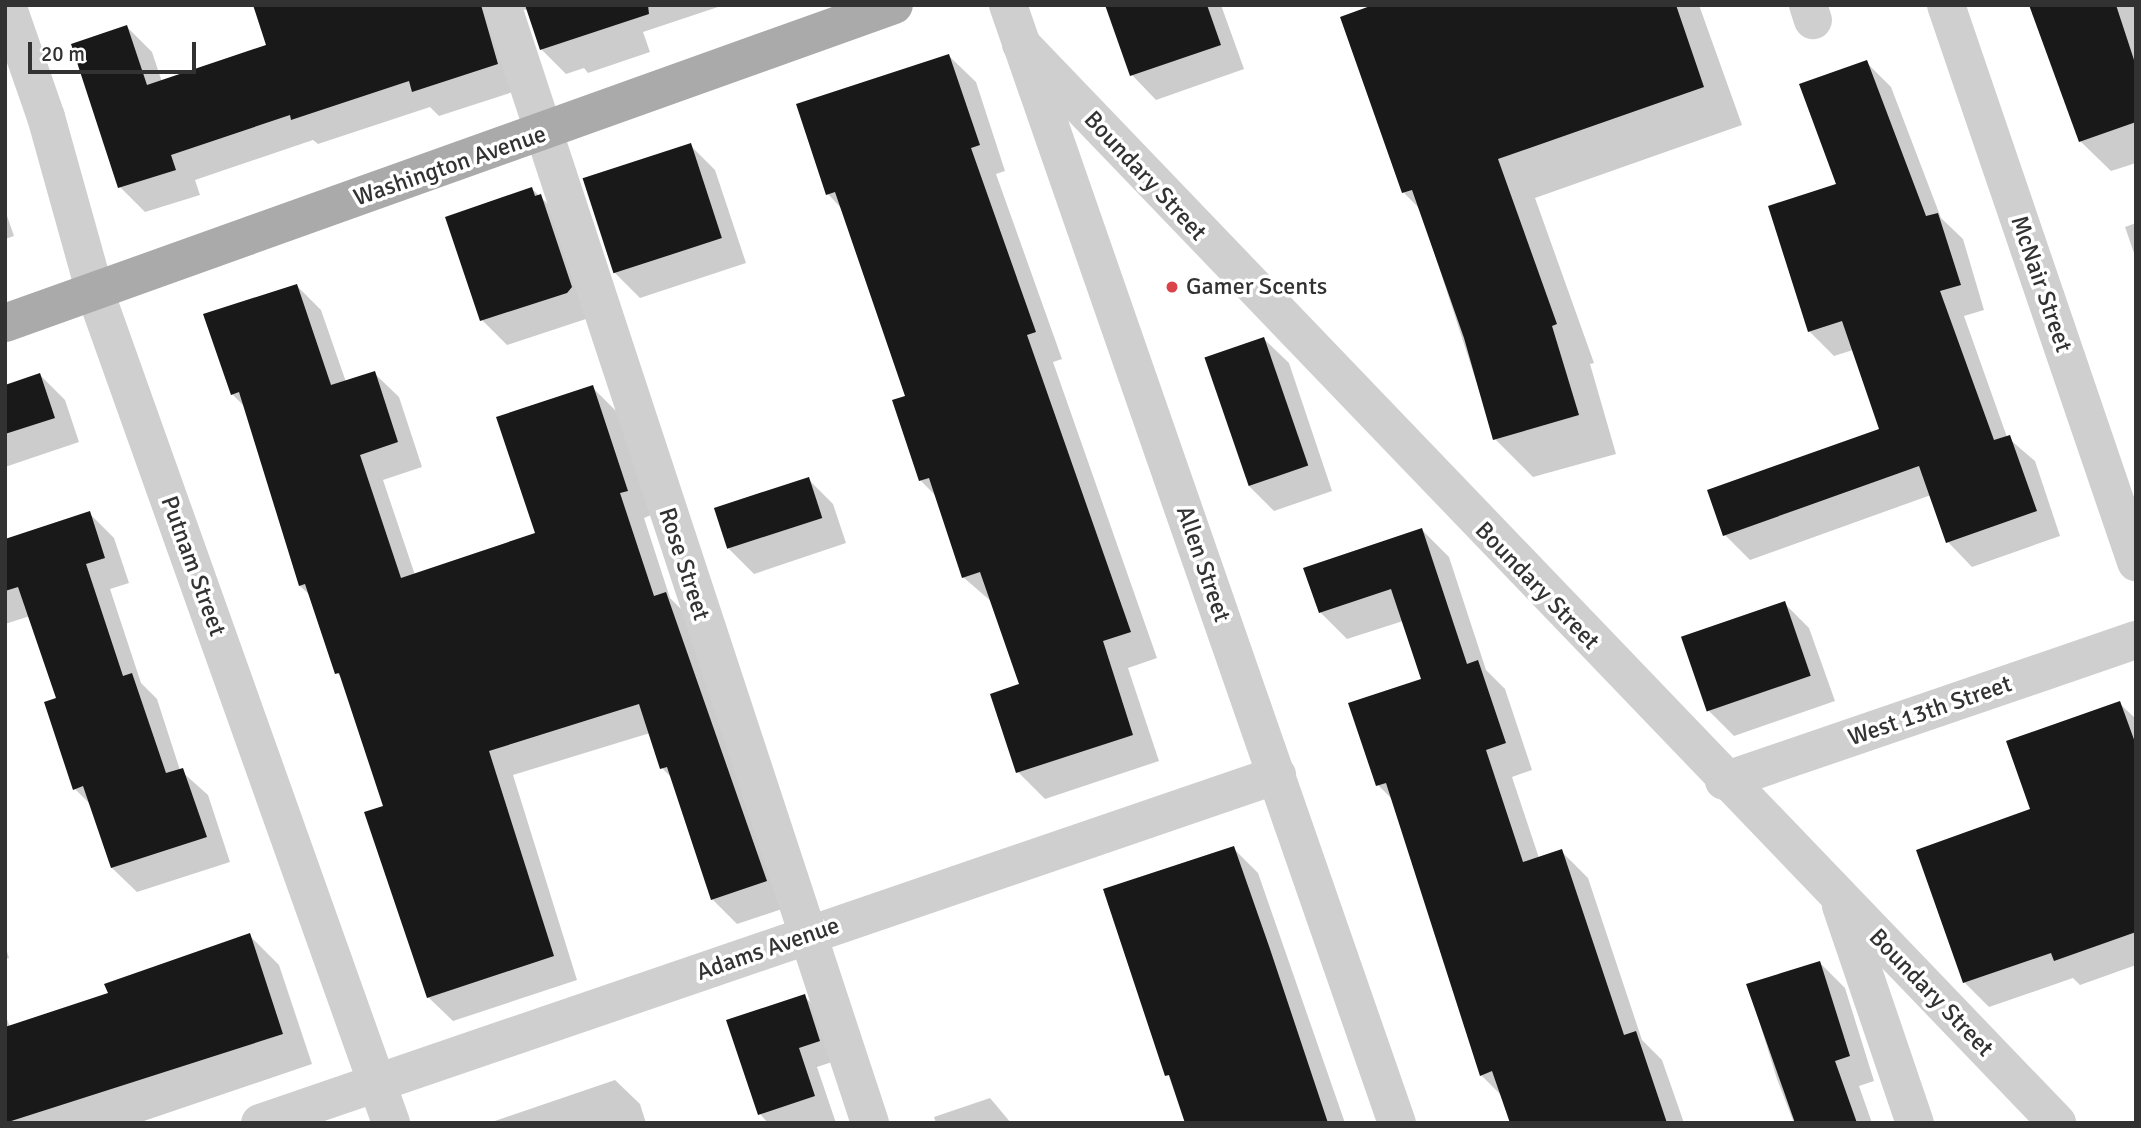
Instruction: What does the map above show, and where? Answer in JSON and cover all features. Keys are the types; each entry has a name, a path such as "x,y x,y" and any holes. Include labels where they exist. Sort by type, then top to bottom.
{"main road":[{"name":"Washington Avenue","path":"5,323 544,133 894,5"}],"street":[{"name":"Putnam Street","path":"7,5 46,117 96,292 391,1123"},
{"name":"Rose Street","path":"502,5 805,936 870,1123"},
{"name":"Allen Street","path":"1008,5 1397,1123"},
{"name":"McNair Street","path":"1946,5 2136,562"},
{"name":"Boundary Street","path":"1021,44 1724,781 2057,1123"},
{"name":"West 13th Street","path":"1724,781 2136,640"},
{"name":"Adams Avenue","path":"260,1123 1277,775"},
{"path":"1838,898 1915,1123"}],"building":[{"path":"253,5 481,5 498,64 412,92 409,81 291,120 290,115 171,155 176,170 118,188 71,44 127,25 147,85 266,45"},
{"path":"525,5 648,5 649,14 540,50"},
{"path":"1105,5 1207,5 1221,45 1130,76"},
{"path":"1373,5 1676,5 1704,87 1498,159 1557,324 1552,326 1579,415 1493,440 1464,338 1412,190 1402,193 1340,17"},
{"path":"2029,5 2116,5 2136,66 2136,122 2079,142"},
{"path":"949,54 980,145 971,148 1036,332 1027,335 1131,632 1103,641 1133,735 1016,773 990,694 1019,684 980,572 962,578 929,478 919,481 892,400 905,396 835,192 826,195 796,104"},
{"path":"1867,60 1926,216 1938,213 1961,285 1940,291 1994,440 2010,435 2037,511 1946,543 1919,466 1723,536 1707,490 1879,429 1842,321 1808,332 1768,206 1836,184 1799,84"},
{"path":"691,143 722,238 613,273 583,178"},
{"path":"532,187 535,196 541,194 572,287 567,293 480,321 445,217"},
{"path":"297,284 331,385 375,371 398,442 360,455 401,578 535,533 496,417 593,385 628,491 620,493 654,596 666,592 767,881 711,900 667,767 660,769 639,704 489,751 554,956 427,998 364,812 383,806 339,673 335,674 305,584 299,586 239,392 231,395 203,314"},
{"path":"1264,337 1308,466 1249,486 1204,358"},
{"path":"40,373 55,418 5,434 5,385"},
{"path":"809,477 822,518 727,549 714,508"},
{"path":"90,511 105,558 86,564 123,676 132,673 166,773 183,768 207,837 111,868 83,786 73,790 44,702 56,698 18,587 5,591 5,539"},
{"path":"1422,528 1467,664 1478,660 1506,743 1486,750 1523,862 1562,849 1624,1035 1636,1031 1667,1123 1510,1123 1492,1071 1480,1076 1386,783 1376,786 1348,703 1421,679 1391,589 1319,613 1303,568"},
{"path":"1785,601 1811,676 1707,712 1681,637"},
{"path":"2120,701 2136,745 2136,932 2054,961 2051,953 1963,983 1916,850 2030,809 2006,741"},
{"path":"1234,846 1328,1123 1185,1123 1169,1075 1165,1076 1103,889"},
{"path":"250,933 283,1034 5,1123 5,1027 108,993 104,984"},
{"path":"1820,961 1850,1056 1835,1061 1857,1123 1795,1123 1746,984"},
{"path":"805,994 820,1041 799,1048 815,1096 758,1115 726,1020"}],"place":[{"name":"Gamer Scents","path":"1172,287"}]}
